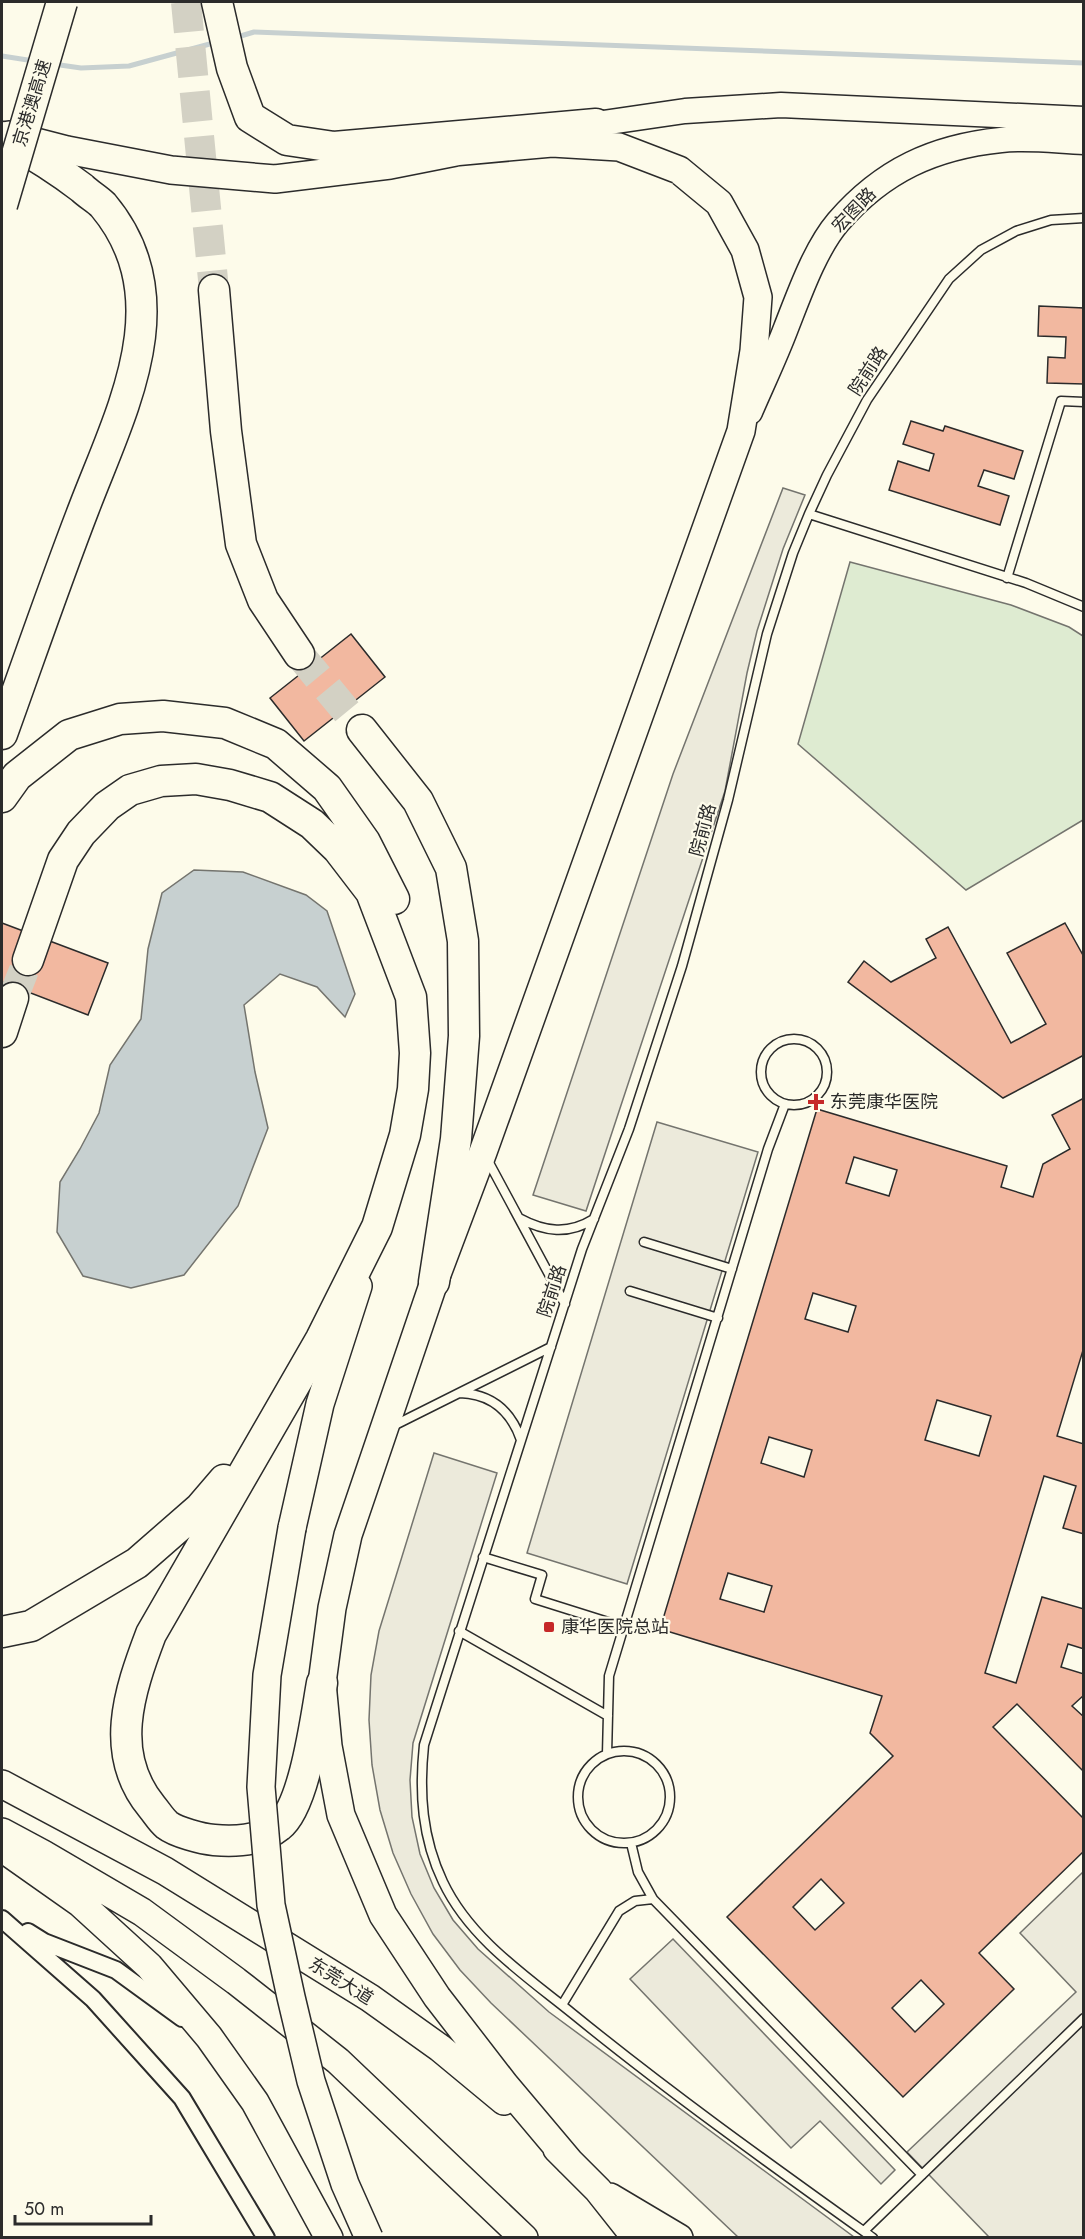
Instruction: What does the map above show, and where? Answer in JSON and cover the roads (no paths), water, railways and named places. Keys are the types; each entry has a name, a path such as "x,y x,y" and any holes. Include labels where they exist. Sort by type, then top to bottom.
{"highway":[{"name":"京港澳高速","path":"2,205 62,2"},
{"path":"217,2 232,68 250,117 286,140 334,147 596,124"},
{"path":"2,135 171,170 275,178 390,165 596,124"},
{"path":"2,135 53,165 102,204 126,240 137,276 143,311 139,349 129,390 72,538 2,734"},
{"path":"377,1227 321,1339 151,1634 134,1679 126,1720 129,1765 143,1796 168,1826 203,1839 250,1840 280,1826 299,1796 322,1683 332,1608 348,1534 434,1282 483,1152 741,431 754,351 758,297 745,250 719,203 679,170 619,147 552,143 453,152"},
{"path":"214,290 226,431 241,544 263,600 299,654"},
{"path":"2,797 17,776 69,735 120,719 163,716 225,723 276,744 327,788 365,842 396,903 406,948 411,997 415,1053 413,1089 402,1144 320,1404 292,1528 267,1675 261,1787 271,1905 311,2081 345,2184 369,2238"},
{"path":"362,730 418,801 451,868 463,941 464,1036 457,1128 446,1215 434,1282"},
{"path":"28,960 63,860 81,833 107,806 130,790 161,781 196,779 230,785 270,797 312,824 338,849 371,892 411,997"},
{"path":"2,1032 14,998"},
{"path":"2,1632 31,1626 137,1563 200,1508 274,1420"},
{"path":"322,1683 328,1746 341,1815 383,1915 437,1997 505,2085 570,2162"},
{"path":"2,1766 92,1819 165,1871"},
{"name":"东莞大道","path":"2,1784 165,1871 370,1998 440,2048 534,2126 598,2190 636,2238"},
{"path":"2,1832 142,1912 338,2061 524,2238"},
{"path":"2,1848 88,1910 149,1966 209,2037 255,2102 329,2238"},
{"path":"598,2190 654,2238"},
{"path":"598,2190 679,2238"}],"main road":[{"path":"596,124 686,111 782,105 1083,120"},
{"name":"宏图路","path":"741,431 809,271 837,223 871,190 906,165 952,147 1004,140 1083,142"}],"street":[{"path":"2,1917 44,1942 116,1970 209,2037"},
{"path":"2,1917 93,1999 182,2098 266,2238"}],"lane":[{"name":"院前路","path":"873,2238 686,2103 485,1941 462,1914 444,1884 430,1850 423,1816 421,1780 424,1745 582,1249 629,1130 682,966 728,800 767,634 793,553 809,514 867,400 950,279 981,250 1016,231 1051,220 1083,218"},
{"path":"1007,578 1061,401 1083,402"},
{"path":"809,514 1007,578 1083,607"},
{"path":"794,1039 804,1040 819,1050 824,1058 827,1068 824,1086 819,1094 803,1104 785,1104 776,1100 764,1086 761,1067 764,1058 776,1044 794,1039"},
{"path":"607,1754 609,1676 768,1149 785,1104"},
{"path":"483,1152 565,1304"},
{"path":"519,1218 540,1228 563,1230 585,1224 594,1218"},
{"path":"644,1242 732,1269"},
{"path":"630,1291 717,1318"},
{"path":"384,1431 551,1347"},
{"path":"460,1392 480,1396 499,1405 513,1421 521,1440"},
{"path":"483,1557 542,1575 535,1599 624,1627"},
{"path":"459,1631 608,1716"},
{"path":"618,1752 640,1754 658,1766 669,1785 670,1796 665,1818 651,1834 631,1843 609,1841 599,1835 590,1828 580,1809 578,1798 583,1776 597,1760 607,1754 618,1752"},
{"path":"631,1843 638,1872 653,1899 922,2175"},
{"path":"562,2005 619,1911 635,1901 653,1899"},
{"path":"864,2231 1083,2018"}],"waterway":[{"path":"234,38 254,32 1084,63"},
{"path":"53,64 81,68 129,66 217,42"},
{"path":"2,56 34,61"}],"tunnel":[{"path":"186,2 214,290"},
{"path":"299,654 362,730"},
{"path":"13,998 28,960"}],"place":[{"name":"东莞康华医院","path":"816,1102"},
{"name":"康华医院总站","path":"549,1627"}]}
